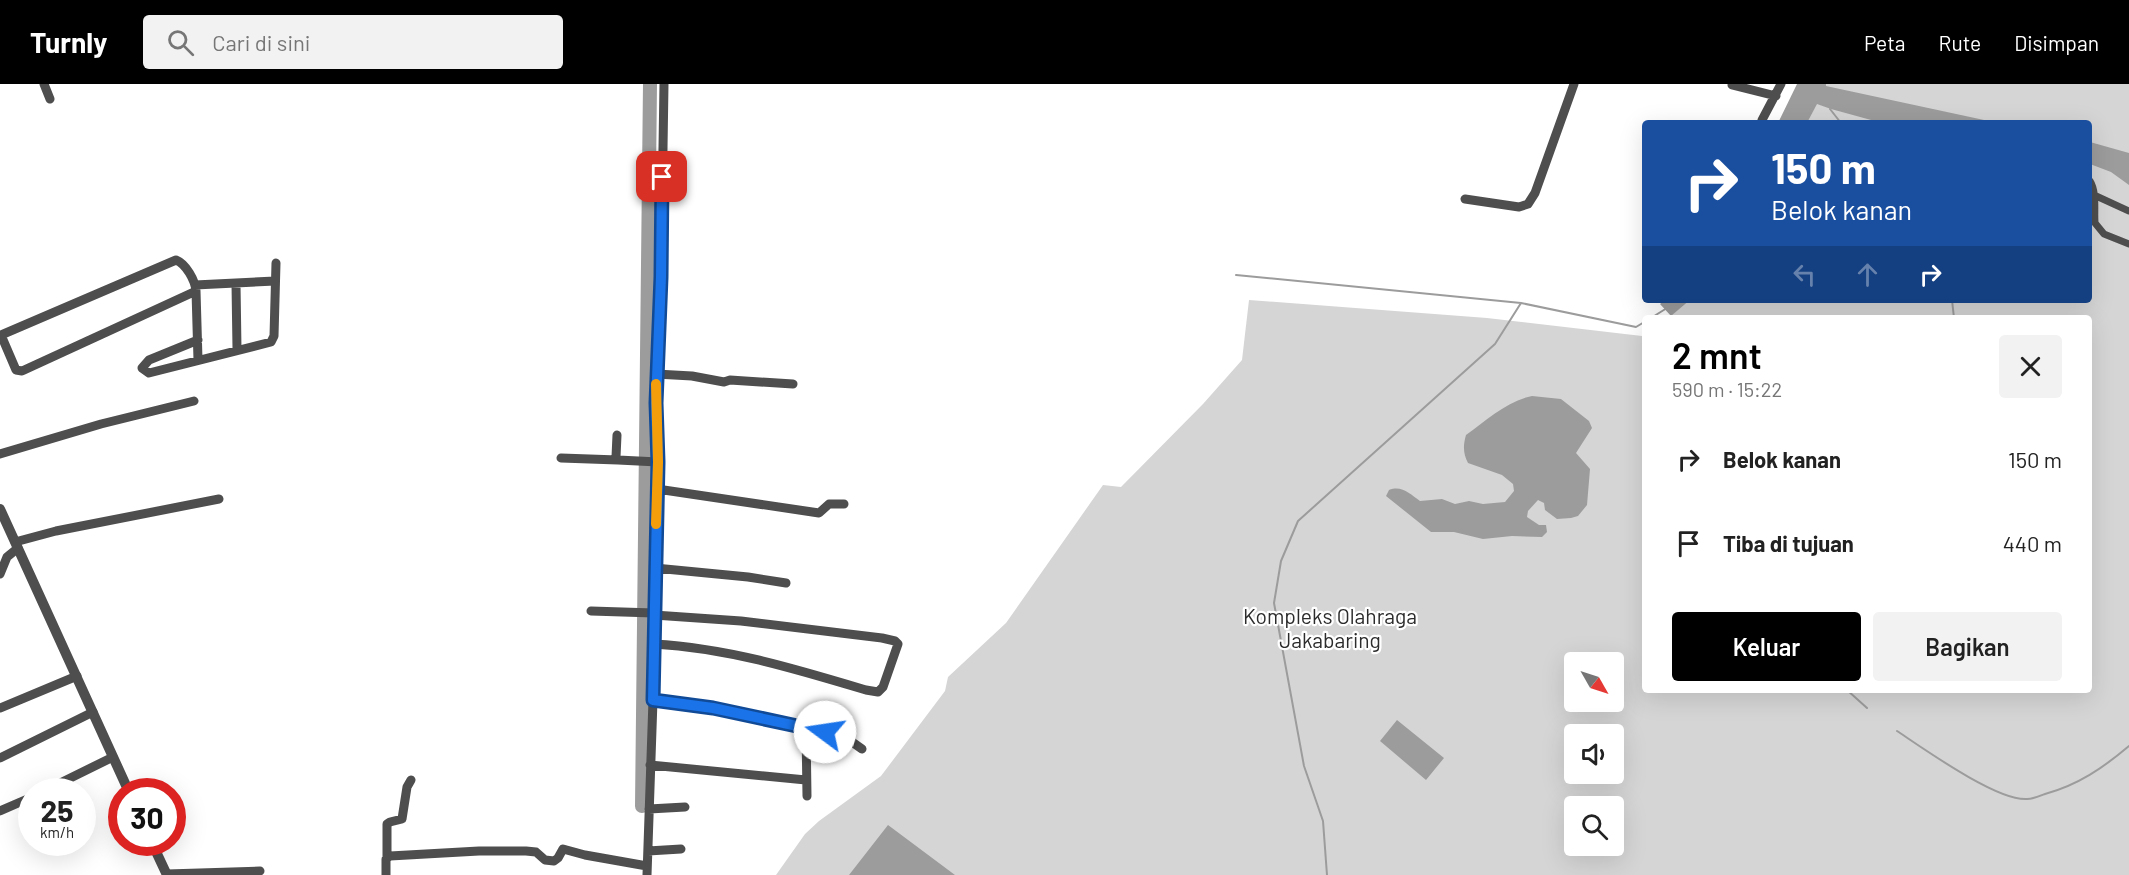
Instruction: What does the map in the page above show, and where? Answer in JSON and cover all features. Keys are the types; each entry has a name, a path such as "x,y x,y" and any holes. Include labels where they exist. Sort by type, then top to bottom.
{"street":[{"path":"44,84 50,99"},
{"path":"387,858 396,855 526,851 536,852 545,860 554,861 563,849 647,870 657,489 650,462 661,277 664,84"},
{"path":"1465,200 1519,207 1528,204 1535,193 1574,84"},
{"path":"1762,120 1781,84"},
{"path":"1732,85 1776,96"},
{"path":"2092,184 2095,223 2104,234 2129,244"},
{"path":"2094,195 2129,211"},
{"path":"198,360 196,288 182,263 176,260 1,339 16,370 22,371 196,288 275,281"},
{"path":"198,340 149,360 142,368 149,373 271,342 273,339 276,263"},
{"path":"236,284 237,349"},
{"path":"656,374 692,376 724,382 730,380 793,384"},
{"path":"0,454 101,424 194,401"},
{"path":"616,435 618,460"},
{"path":"561,458 650,462"},
{"path":"657,489 819,513 829,504 844,504"},
{"path":"0,574 7,556 17,545 66,529 219,499"},
{"path":"1,515 17,545 123,778"},
{"path":"655,568 786,583"},
{"path":"591,611 632,611 665,616 741,621 861,635 894,640 898,644 884,687 878,692 756,659 677,645 654,644"},
{"path":"0,708 77,676"},
{"path":"653,700 736,712 845,737 862,749"},
{"path":"0,758 93,712"},
{"path":"806,728 807,796"},
{"path":"70,778 113,757"},
{"path":"650,765 806,780"},
{"path":"386,875 387,825 402,819 407,787 411,780"},
{"path":"0,811 18,803"},
{"path":"649,809 685,807"},
{"path":"648,851 681,849"},
{"path":"158,856 167,874 260,871"}],"green space":[{"name":"Kompleks Olahraga Jakabaring","path":"1826,84 2129,84 2129,875 776,875 805,834 819,821 881,776 945,691 948,677 1006,623 1103,485 1121,487 1203,404 1242,360 1249,300 1487,318 1642,336 1642,693 2092,693 2092,315 1672,315 1686,303 2092,303 2092,120 1808,120"}],"shaded area":[{"path":"1797,84 1826,84 1826,86 1984,120 1871,120 1817,104 1809,120 1779,120"},
{"path":"2092,143 2129,153 2129,185 2111,172 2092,165"},
{"path":"1661,303 1686,303 1672,315"},
{"path":"1532,396 1561,399 1589,421 1592,428 1576,453 1590,469 1587,505 1578,516 1557,519 1545,510 1544,503 1538,500 1528,511 1527,517 1539,525 1546,525 1547,532 1542,537 1512,536 1483,539 1454,532 1431,532 1386,496 1389,490 1398,489 1406,491 1420,501 1442,499 1455,504 1469,501 1483,504 1505,502 1514,491 1513,484 1502,475 1468,463 1464,453 1466,435 1514,402"},
{"path":"1397,720 1444,758 1426,780 1380,741"},
{"path":"888,825 955,875 849,875"}],"waterway":[{"path":"642,806 650,84"},
{"path":"1830,109 1839,120"},
{"path":"1236,275 1521,303 1636,327 1642,323"},
{"path":"1327,875 1323,821 1304,766 1274,603 1281,561 1298,521 1495,344 1521,303"},
{"path":"1952,303 1954,315"},
{"path":"1656,315 1667,308"},
{"path":"1850,693 1867,708"},
{"path":"1897,731 1980,783 1998,792 2027,799 2079,781 2110,762 2129,746"}],"slow traffic":[{"path":"656,384 658,462 656,524"}],"route":[{"path":"662,177 661,277 656,374 658,462 653,700 713,708 825,732"}]}
